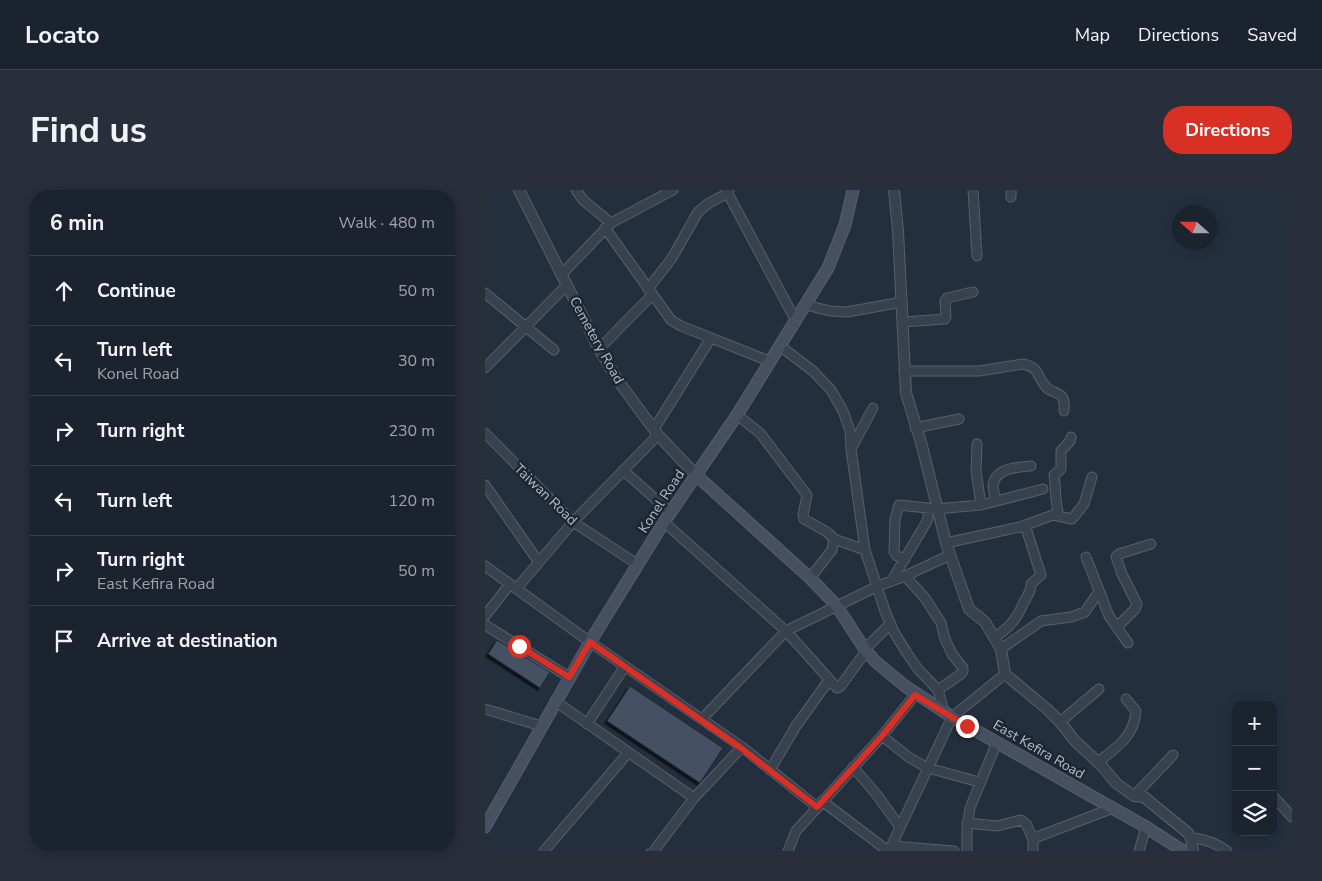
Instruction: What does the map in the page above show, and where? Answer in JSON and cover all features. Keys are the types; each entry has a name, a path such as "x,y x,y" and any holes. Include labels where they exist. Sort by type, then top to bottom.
{"main road":[{"name":"Konel Road","path":"485,827 555,701 637,564 737,414 828,268 845,225 853,190"},
{"name":"East Kefira Road","path":"696,475 810,578 836,605 876,662 915,695 1146,827 1183,851"}],"street":[{"name":"Cemetery Road","path":"519,190 599,349 619,382 656,432 696,475"},
{"path":"576,190 608,226 650,292 671,320 681,326 769,361"},
{"path":"561,275 608,226 673,190"},
{"path":"894,190 906,393 922,446 932,509 969,609 985,622 1001,649 1005,674 1060,722 1075,741 1098,762 1116,783 1134,796 1144,797 1191,838 1204,839 1227,851"},
{"path":"973,190 977,256"},
{"path":"599,349 650,292 698,212 728,191 796,321"},
{"path":"485,368 567,284"},
{"path":"903,322 945,319 945,301 947,298 973,292"},
{"path":"485,293 554,350"},
{"path":"805,305 831,311 847,312 902,302"},
{"path":"485,616 538,562 656,432 711,338"},
{"path":"780,346 813,371 831,390 843,411 850,431 865,550 890,624 918,669 939,690 948,714"},
{"path":"904,371 979,372 1023,364 1029,365 1035,370 1048,389 1061,395 1064,411"},
{"path":"851,449 873,408"},
{"path":"737,414 760,433 807,495 804,519 827,532 834,539 865,550"},
{"path":"915,428 959,419"},
{"name":"Taiwan Road","path":"485,433 573,522 637,564"},
{"path":"1059,516 1055,503 1055,475 1061,469 1061,451 1070,441 1071,437"},
{"path":"977,444 976,471 981,505"},
{"path":"996,501 993,484 996,478 1012,467 1031,466"},
{"path":"623,470 667,517 786,631 835,686 839,688 866,650 890,624"},
{"path":"946,543 1025,525 1053,515 1069,519 1075,516 1084,504 1092,477"},
{"path":"485,485 538,562"},
{"path":"905,559 897,556 894,552 895,519 898,507 901,505 932,509 981,505 1043,489"},
{"path":"892,580 926,523 932,509"},
{"path":"994,638 1007,629 1017,618 1031,590 1031,584 1041,575 1025,525"},
{"path":"810,578 832,550 834,539"},
{"path":"1117,627 1135,609 1137,604 1116,557 1119,554 1151,544"},
{"path":"702,719 786,631 877,586 905,576 950,555"},
{"path":"1086,557 1109,616 1128,643"},
{"path":"485,566 590,642 702,719 770,770 889,849 953,851"},
{"path":"905,576 925,598 941,623 945,639 952,654 963,668 961,674 939,690"},
{"path":"1001,649 1041,621 1071,617 1085,612 1099,591"},
{"path":"485,625 569,677"},
{"path":"587,724 625,666"},
{"path":"889,849 928,768 948,714 1005,674"},
{"path":"770,770 796,726 829,680"},
{"path":"1060,722 1099,689"},
{"path":"788,851 796,831 882,736 915,695"},
{"path":"1098,762 1126,739 1129,734 1136,711 1126,699"},
{"path":"555,701 694,798"},
{"path":"485,709 541,726"},
{"path":"882,736 910,758 928,768 979,782"},
{"path":"967,851 967,823 970,808 979,782 997,742"},
{"path":"654,850 694,798 741,748"},
{"path":"544,851 628,753"},
{"path":"1134,796 1173,755"},
{"path":"853,767 877,795 900,827"},
{"path":"1277,800 1292,817"},
{"path":"1033,840 1113,808"},
{"path":"967,823 997,826 1021,820 1027,825 1033,840 1033,851"},
{"path":"1139,851 1146,827"},
{"path":"1191,838 1193,851"}],"building":[{"path":"497,640 550,672 540,688 488,654"},
{"path":"630,686 723,748 700,783 607,721"}],"route":[{"path":"519,646 569,677 590,642 702,719 817,807 882,736 915,695 967,726"}]}
